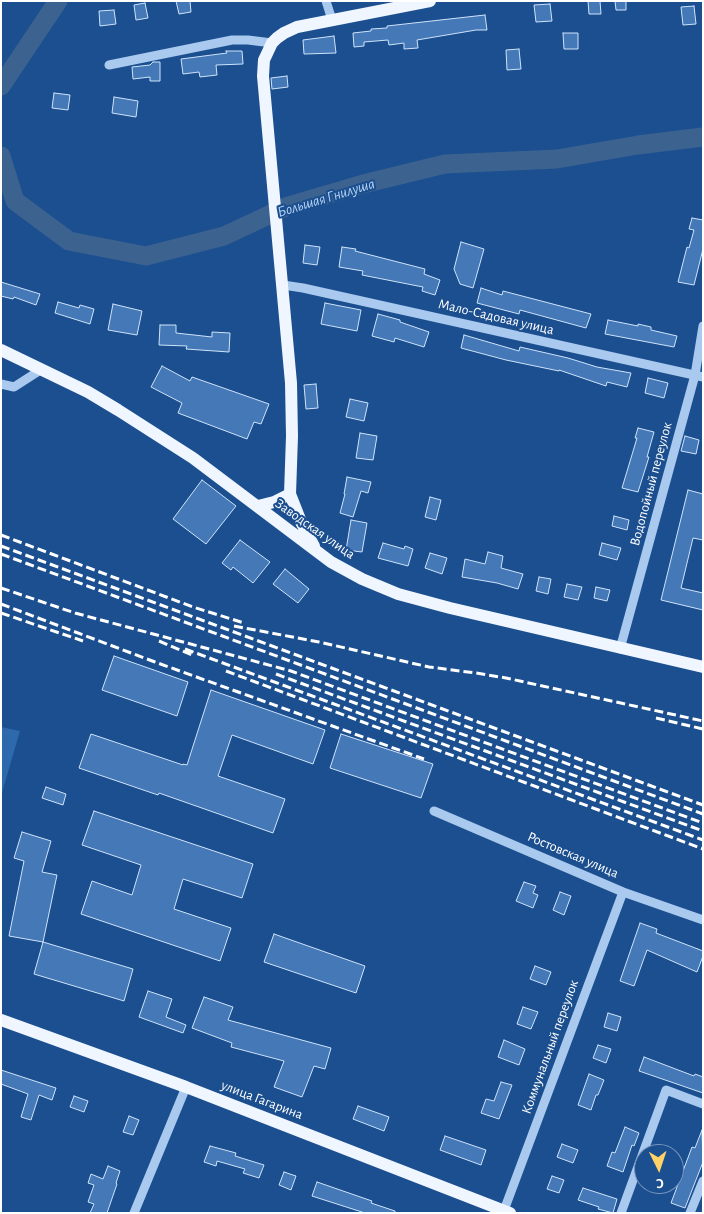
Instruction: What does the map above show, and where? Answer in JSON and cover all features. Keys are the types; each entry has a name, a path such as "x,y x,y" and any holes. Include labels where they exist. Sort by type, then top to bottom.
{"main road":[{"path":"317,550 307,535 290,494 292,406 283,285 263,76 264,60 272,43 284,33 297,27 430,1"},
{"name":"Заводская улица","path":"1,350 88,392 127,416 193,458 331,562 362,579 398,594 450,608 703,667"},
{"path":"258,506 274,502 290,494"},
{"name":"улица Гагарина","path":"1,1020 186,1087 506,1212"}],"street":[{"path":"326,1 332,20"},
{"path":"109,65 232,40 272,43"},
{"name":"Мало-Садовая улица","path":"283,285 699,376"},
{"name":"Водопойный переулок","path":"620,649 699,376 703,326"},
{"path":"1,384 14,387 42,369"},
{"name":"Ростовская улица","path":"434,811 623,892 703,920"},
{"name":"Коммунальный переулок","path":"506,1212 623,892"},
{"path":"134,1213 186,1087"},
{"path":"622,1213 666,1090 703,1104"},
{"path":"690,1213 703,1181"}],"shaded area":[{"path":"1,727 20,731 1,796"}],"building":[{"path":"176,1 190,1 191,12 179,14"},
{"path":"588,1 600,1 601,14 589,14"},
{"path":"615,1 626,1 626,10 616,10"},
{"path":"145,3 148,18 136,20 134,5"},
{"path":"550,4 552,21 536,22 534,5"},
{"path":"694,6 696,24 683,25 681,7"},
{"path":"114,10 116,24 100,26 99,11"},
{"path":"485,15 487,30 476,30 417,40 418,48 404,49 404,43 389,45 388,40 364,42 364,46 354,47 353,33 387,28 387,26"},
{"path":"563,33 578,33 578,49 564,49"},
{"path":"334,36 336,53 304,54 303,40"},
{"path":"519,49 521,69 507,70 506,50"},
{"path":"226,51 242,51 243,64 216,65 217,75 200,77 199,72 183,74 181,59 227,53"},
{"path":"153,62 160,62 160,81 150,81 150,77 133,79 132,67 150,65"},
{"path":"287,76 288,87 272,89 271,78"},
{"path":"54,93 70,95 68,110 52,108"},
{"path":"114,97 138,101 136,117 112,113"},
{"path":"692,218 703,220 703,249 694,285 678,282 687,247 689,248 694,230 689,229"},
{"path":"461,242 484,249 473,288 460,284 454,269"},
{"path":"305,245 320,247 317,265 303,263"},
{"path":"342,247 356,249 355,251 425,269 424,274 440,280 435,295 422,291 423,287 362,275 363,271 339,267"},
{"path":"1,282 40,294 36,305 14,297 13,299 1,296"},
{"path":"481,288 502,295 503,291 591,314 586,328 520,310 519,314 477,303"},
{"path":"58,302 79,308 80,305 94,309 90,324 55,313"},
{"path":"325,303 361,310 357,331 321,324"},
{"path":"113,304 142,311 137,335 108,330"},
{"path":"378,314 400,320 400,322 429,332 424,347 395,338 394,342 372,336"},
{"path":"608,320 651,327 651,330 677,336 674,347 605,334"},
{"path":"160,325 176,325 176,333 212,337 212,332 230,333 229,352 186,349 187,346 159,345"},
{"path":"464,335 519,351 520,347 597,367 631,373 627,387 607,382 606,386 559,370 506,360 461,348"},
{"path":"162,366 190,381 192,377 269,404 261,424 254,422 247,439 178,413 182,403 151,387"},
{"path":"648,378 668,383 664,398 645,393"},
{"path":"316,384 318,408 306,409 304,385"},
{"path":"350,399 368,403 364,421 346,417"},
{"path":"638,428 654,432 647,457 649,457 638,492 622,488 637,438 635,438"},
{"path":"360,433 377,436 373,460 356,458"},
{"path":"685,436 699,440 696,454 681,451"},
{"path":"347,477 371,482 368,493 361,491 353,517 340,513"},
{"path":"202,480 236,506 206,544 173,519"},
{"path":"688,490 703,494 703,540 693,538 681,588 703,593 703,610 661,600"},
{"path":"430,497 441,500 436,520 425,517"},
{"path":"614,516 629,520 627,530 612,526"},
{"path":"351,520 367,523 362,552 346,550"},
{"path":"240,540 270,562 253,583 233,567 231,570 222,563"},
{"path":"383,543 404,549 405,546 413,549 408,566 378,558"},
{"path":"602,543 621,548 617,560 599,555"},
{"path":"488,552 503,556 501,568 523,574 518,589 462,577 465,559 485,564"},
{"path":"430,553 447,558 442,574 425,568"},
{"path":"285,569 309,589 298,603 273,584"},
{"path":"539,577 551,579 548,594 536,591"},
{"path":"567,584 582,587 578,600 564,597"},
{"path":"596,587 610,590 607,601 594,598"},
{"path":"114,656 188,682 177,716 102,690"},
{"path":"211,690 325,730 313,764 232,735 218,776 285,799 273,833 159,793 158,795 79,768 91,734 187,765"},
{"path":"341,734 433,764 421,798 330,768"},
{"path":"46,787 66,794 63,805 42,798"},
{"path":"94,811 253,864 242,898 183,879 174,909 231,928 220,961 81,914 92,881 132,895 141,865 82,845"},
{"path":"22,832 51,841 42,872 57,875 43,942 9,936 24,861 14,858"},
{"path":"524,882 536,886 533,893 538,895 533,908 516,901"},
{"path":"560,892 571,896 564,915 553,910"},
{"path":"640,923 657,929 656,933 703,951 697,972 647,950 634,986 620,981"},
{"path":"274,934 365,966 356,993 264,962"},
{"path":"43,942 133,969 124,1001 34,974"},
{"path":"535,966 551,972 546,985 530,979"},
{"path":"148,991 172,999 166,1017 186,1025 183,1033 139,1017"},
{"path":"204,997 233,1007 228,1020 331,1048 325,1069 314,1066 302,1097 274,1087 284,1061 231,1047 232,1043 192,1028"},
{"path":"523,1007 538,1012 531,1029 517,1024"},
{"path":"608,1013 621,1017 617,1031 604,1027"},
{"path":"504,1040 525,1049 519,1065 498,1057"},
{"path":"598,1045 611,1049 606,1063 593,1058"},
{"path":"644,1057 694,1076 695,1074 703,1077 703,1093 639,1071"},
{"path":"1,1070 56,1088 52,1100 39,1095 31,1120 21,1117 28,1094 1,1084"},
{"path":"589,1074 604,1080 591,1110 578,1105"},
{"path":"501,1082 512,1085 499,1119 481,1113 486,1099 494,1101"},
{"path":"74,1096 88,1101 84,1112 70,1107"},
{"path":"358,1106 389,1117 384,1131 353,1119"},
{"path":"129,1116 139,1120 133,1135 123,1132"},
{"path":"625,1127 639,1133 634,1146 632,1145 623,1172 607,1166 612,1152 615,1153"},
{"path":"702,1130 703,1162 685,1208 671,1203 674,1194 684,1194 684,1168 692,1147 695,1148"},
{"path":"445,1136 486,1150 481,1165 440,1150"},
{"path":"562,1144 578,1150 573,1163 557,1157"},
{"path":"210,1146 236,1153 235,1156 264,1165 259,1178 243,1173 245,1169 217,1161 216,1166 204,1162"},
{"path":"108,1166 120,1171 107,1213 90,1213 94,1204 88,1202 94,1185 88,1183 91,1174 103,1179"},
{"path":"284,1172 296,1176 291,1190 279,1185"},
{"path":"552,1176 564,1180 559,1193 547,1189"},
{"path":"317,1182 372,1201 371,1203 395,1211 395,1213 365,1213 312,1196"},
{"path":"583,1188 617,1199 613,1213 578,1200"}],"waterway":[{"name":"Большая Гнилуша","path":"1,86 58,1"},
{"name":"Большая Гнилуша","path":"1,156 15,201 69,241 146,256 224,236 288,206 363,184 445,164 557,159 638,145 703,137"}],"railway":[{"path":"1,535 193,607 244,623"},
{"path":"1,546 703,805"},
{"path":"1,554 703,814"},
{"path":"1,588 75,613 291,671 703,823"},
{"path":"1,604 424,759"},
{"path":"1,613 83,641"},
{"path":"234,626 319,642 429,667 506,678 703,721"},
{"path":"159,641 192,655"},
{"path":"185,649 703,840"},
{"path":"226,671 703,849"},
{"path":"276,674 703,831"},
{"path":"656,718 703,729"}]}
